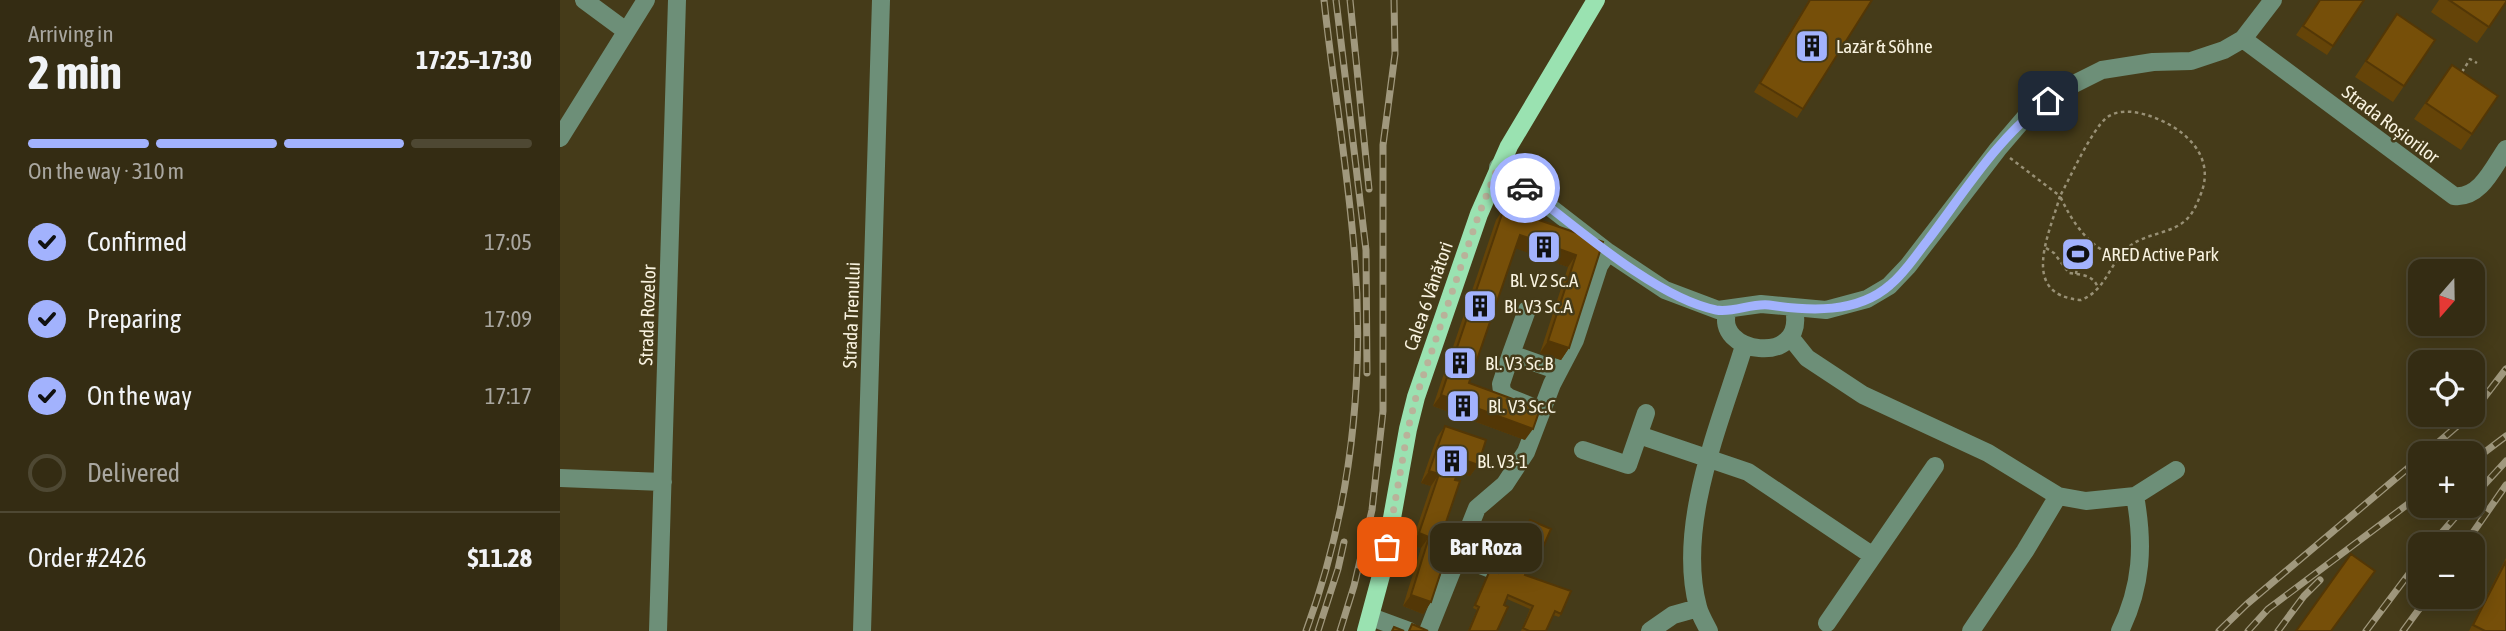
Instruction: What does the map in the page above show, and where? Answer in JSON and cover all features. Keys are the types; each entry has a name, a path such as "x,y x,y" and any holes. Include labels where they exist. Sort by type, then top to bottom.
{"main road":[{"name":"Calea 6 Vânători","path":"1368,624 1383,568 1416,397 1479,214 1498,167 1596,0"}],"street":[{"path":"584,0 626,31"},
{"path":"560,138 646,0"},
{"name":"Strada Rozelor","path":"658,631 677,0"},
{"name":"Strada Trenului","path":"862,631 881,0"},
{"path":"1498,167 1608,252 1665,290 1718,310 1761,304 1826,310 1867,299 1889,286 1908,266 2028,114 2068,87 2102,70 2153,62 2191,61 2224,50 2243,39 2273,0"},
{"name":"Strada Roșiorilor","path":"2243,39 2454,196 2469,196 2476,191 2506,149"},
{"path":"1428,631 1477,508 1500,489 1526,452 1541,410 1575,340 1599,266 1608,252"},
{"path":"1728,310 1724,319 1728,331 1744,346 1759,348 1780,346 1791,338 1797,323 1794,309"},
{"path":"1527,310 1501,384 1502,392 1541,410"},
{"path":"1791,338 1807,358 1863,396 1988,453 2058,496 2086,501 2135,496 2176,470"},
{"path":"1709,631 1698,608 1692,569 1693,520 1744,346"},
{"path":"1511,354 1559,371"},
{"path":"1583,450 1629,465 1646,413"},
{"path":"1639,435 1748,472 1873,556"},
{"path":"1827,623 1934,466"},
{"path":"560,478 663,482"},
{"path":"1971,631 2031,542 2058,496"},
{"path":"2120,631 2135,598 2141,558 2141,532 2135,496"},
{"path":"1459,557 1491,569"},
{"path":"1650,631 1673,615 1698,608"},
{"path":"1368,624 1409,631"}],"path":[{"path":"2462,72 2470,59 2477,63"},
{"path":"2114,113 2140,113 2184,132 2198,151 2205,167 2202,191 2193,212 2185,221 2139,239 2116,258 2098,290 2081,300 2071,299 2052,289 2043,278 2041,265 2060,196 2098,127 2114,113"},
{"path":"1998,149 2060,196 2067,212 2092,243 2116,258"},
{"path":"2076,274 2078,260 2092,243"},
{"path":"2046,248 2054,253 2069,273 2093,280 2098,290"}],"building":[{"name":"Lazăr & Söhne","path":"1810,0 1872,0 1803,109 1760,83"},
{"path":"2320,0 2364,0 2333,46 2303,26"},
{"path":"2449,0 2506,0 2506,2 2489,27"},
{"path":"2397,14 2435,40 2404,86 2366,61"},
{"path":"2452,65 2498,96 2472,134 2426,103"},
{"path":"1504,208 1603,242 1569,348 1548,341 1576,255 1520,235 1469,383 1540,409 1533,429 1441,395"},
{"path":"1445,426 1486,440 1478,465 1462,459 1455,480 1460,481 1440,540 1450,544 1431,602 1411,595 1429,537 1419,533 1439,474 1429,471"},
{"path":"1530,520 1551,529 1537,561 1532,559 1525,575 1571,591 1561,614 1555,611 1546,631 1529,631 1523,628 1533,606 1508,595 1504,605 1508,607 1497,631 1469,631 1479,607 1475,605 1490,570 1498,573 1512,540 1520,543"},
{"path":"2351,554 2375,571 2331,631 2296,631"},
{"path":"2506,561 2506,631 2485,631 2473,625 2481,609 2485,609 2485,602"},
{"path":"1412,624 1428,631 1409,631"}],"railway":[{"path":"1306,631 1334,538 1344,490 1356,394 1357,297 1354,248 1324,0"},
{"path":"1336,0 1366,250 1367,373"},
{"path":"1350,0 1369,189"},
{"path":"1340,631 1372,510 1383,411 1383,145 1395,54 1394,0"},
{"path":"2485,396 2506,369"},
{"path":"2440,441 2456,427"},
{"path":"2485,452 2506,436"},
{"path":"2485,484 2506,461"},
{"path":"2219,631 2247,604 2408,468"},
{"path":"2473,532 2506,485"},
{"path":"2248,631 2268,609 2408,504"},
{"path":"2442,532 2455,518"},
{"path":"1318,631 1344,542"},
{"path":"2366,631 2408,575"},
{"path":"2278,631 2304,596 2320,580"},
{"path":"2403,631 2419,609"}],"way so far":[{"path":"1387,547 1416,397 1479,214 1498,167 1525,188"}],"place":[{"name":"Lazăr & Söhne","path":"1812,46"},
{"name":"Bl. V2 Sc.A","path":"1544,247"},
{"name":"ARED Active Park","path":"2078,254"},
{"name":"Bl. V3 Sc.A","path":"1480,306"},
{"name":"Bl. V3 Sc.B","path":"1460,363"},
{"name":"Bl. V3 Sc.C","path":"1463,406"},
{"name":"Bl. V3-1","path":"1452,461"},
{"name":"Bar Roza","path":"1387,547"}],"route":[{"path":"1525,188 1608,252 1665,290 1693,302 1718,310 1761,304 1826,310 1867,299 1889,286 1908,266 2028,114 2048,101"}]}
